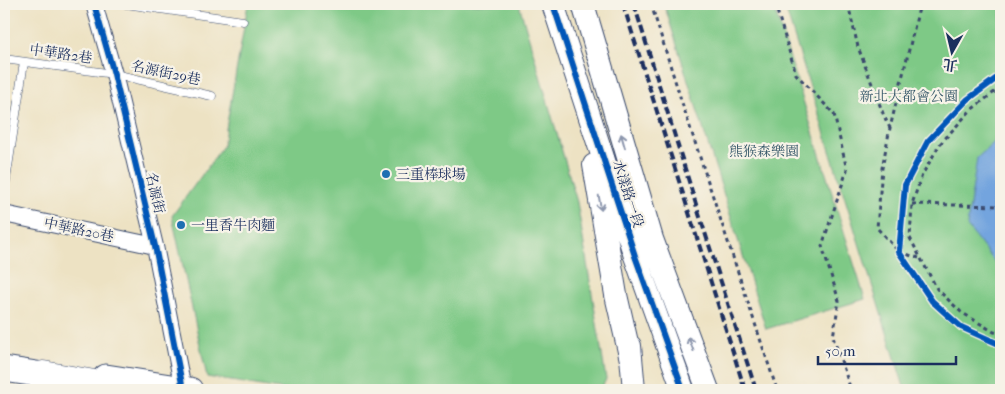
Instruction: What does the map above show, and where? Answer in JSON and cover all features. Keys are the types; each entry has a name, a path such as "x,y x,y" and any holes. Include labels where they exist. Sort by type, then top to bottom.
{"highway":[{"path":"43,375 128,390"}],"main road":[{"path":"4,369 43,375 63,386 89,390"},
{"path":"43,375 66,370 186,390"}],"street":[{"name":"名源街","path":"94,4 114,74 155,246 186,390"},
{"name":"水漾路一段","path":"553,4 635,256 683,390"},
{"name":"水漾路一段","path":"583,4 652,240 708,390"},
{"path":"580,86 616,295 631,360"},
{"name":"中華路20巷","path":"4,214 155,246"},
{"path":"634,390 627,315 635,256 652,240"}],"lane":[{"path":"126,4 243,21"},
{"name":"中華路2巷","path":"4,59 114,74"},
{"path":"4,193 24,62"},
{"name":"名源街29巷","path":"114,74 212,96"}],"path":[{"path":"651,4 777,390"},
{"path":"775,4 796,74 834,114 847,170 822,246 839,301 833,337 851,390"},
{"path":"848,4 858,47 890,128"},
{"path":"904,260 877,228 882,168 920,4"},
{"path":"1001,87 971,110 940,144 922,175 912,204 910,238 937,289 961,312 994,332 1001,333"},
{"path":"912,204 1001,206"},
{"path":"899,243 899,252"},
{"path":"899,252 920,258"}],"green space":[{"name":"三重棒球場","path":"248,4 519,4 577,202 606,379 601,390 286,390 207,377 172,216 223,146"},
{"name":"熊猴森樂園","path":"664,4 773,4 865,299 766,329"},
{"name":"新北大都會公園","path":"784,4 1001,4 1001,390 905,390"}],"water":[{"path":"1001,136 1001,181 993,206 1001,225 1001,270 967,226 977,158"}],"railway":[{"path":"623,4 745,390"},
{"path":"634,4 756,390"}],"cycle path":[{"path":"94,4 114,74 155,246 183,389"},
{"path":"553,4 635,256 683,390"},
{"path":"1001,75 967,100 928,141 905,185 899,252 932,301 961,327 1001,345"}],"place":[{"name":"三重棒球場","path":"386,174"},
{"name":"一里香牛肉麵","path":"181,225"}]}
